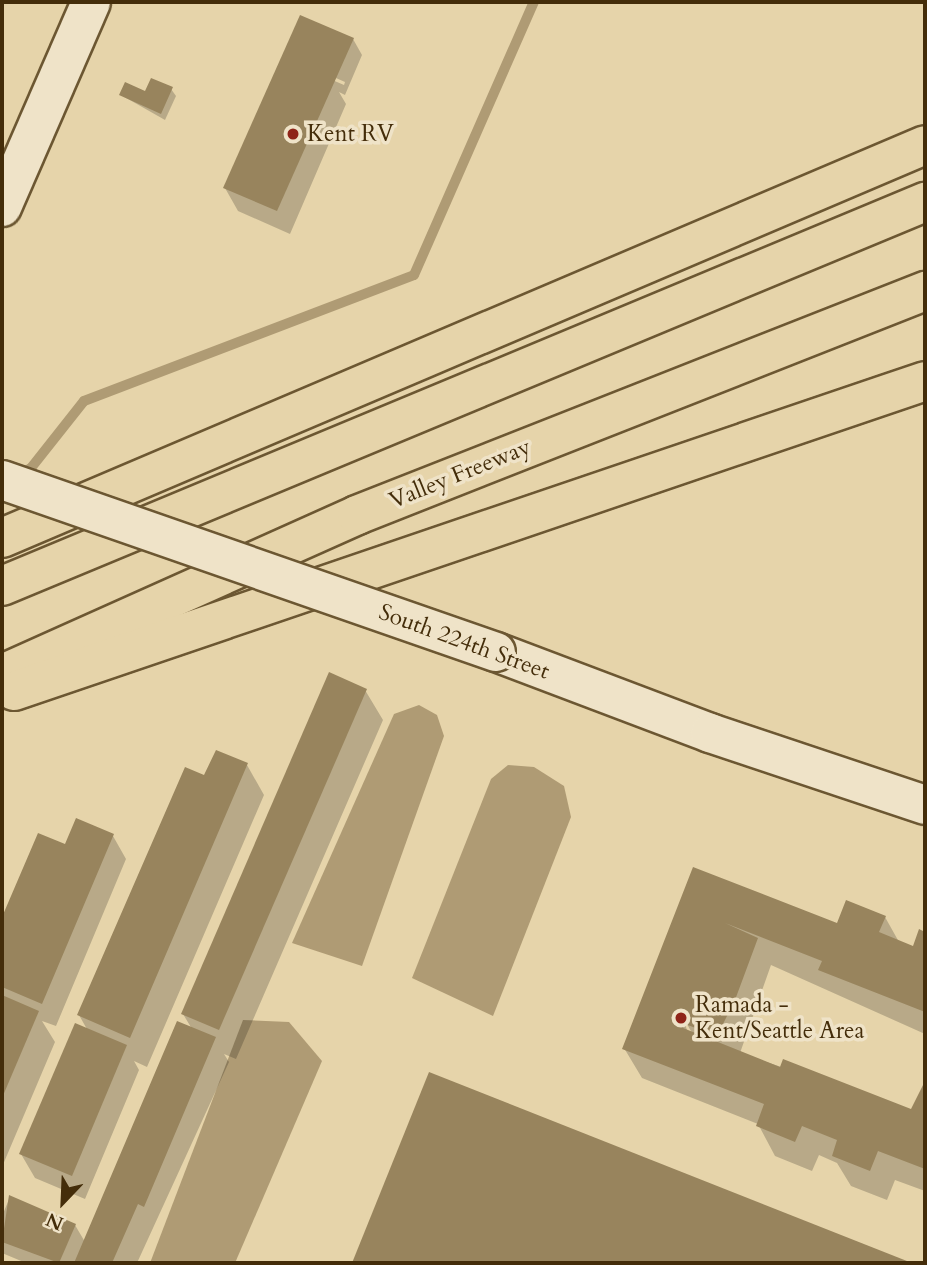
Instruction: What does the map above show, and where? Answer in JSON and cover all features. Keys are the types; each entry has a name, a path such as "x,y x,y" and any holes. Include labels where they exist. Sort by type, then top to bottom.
{"highway":[{"path":"2,538 925,145"},
{"path":"2,586 925,202"},
{"name":"Valley Freeway","path":"2,674 357,515 925,291"},
{"path":"2,695 925,381"}],"street":[{"path":"2,207 91,2"},
{"name":"South 224th Street","path":"2,480 496,652 710,733 925,805"}],"shaded area":[{"path":"419,705 437,715 444,736 362,966 292,943 394,714"},
{"path":"508,765 534,767 564,786 571,817 493,1016 412,978 491,779"},
{"path":"243,1020 289,1022 322,1061 235,1263 150,1263"}],"building":[{"path":"300,15 354,38 277,211 223,188"},
{"path":"151,78 173,87 161,114 119,95 125,82 145,91"},
{"path":"329,672 367,689 219,1030 181,1014"},
{"path":"216,750 248,763 130,1038 77,1015 185,767 204,775"},
{"path":"76,818 114,834 42,1004 2,987 2,917 38,833 65,844"},
{"name":"Ramada - Kent/Seattle Area","path":"693,867 837,923 846,900 886,916 879,932 913,946 919,929 925,932 925,1012 818,970 822,961 725,923 758,938 735,1000 717,1036 685,1024 683,1028 780,1067 783,1059 911,1109 925,1081 925,1169 878,1151 870,1171 832,1156 837,1140 802,1126 795,1142 756,1126 764,1104 622,1049"},
{"path":"2,995 39,1011 2,1098"},
{"path":"177,1021 216,1037 144,1207 138,1204 112,1263 74,1263"},
{"path":"75,1023 127,1045 72,1176 19,1154"},
{"path":"429,1072 912,1263 352,1263"},
{"path":"9,1195 76,1224 59,1263 2,1242"}],"waterway":[{"path":"18,475 31,468 84,401 414,275 534,2"}],"place":[{"name":"Kent RV","path":"293,134"},
{"name":"Ramada - Kent/Seattle Area","path":"681,1018"}]}
